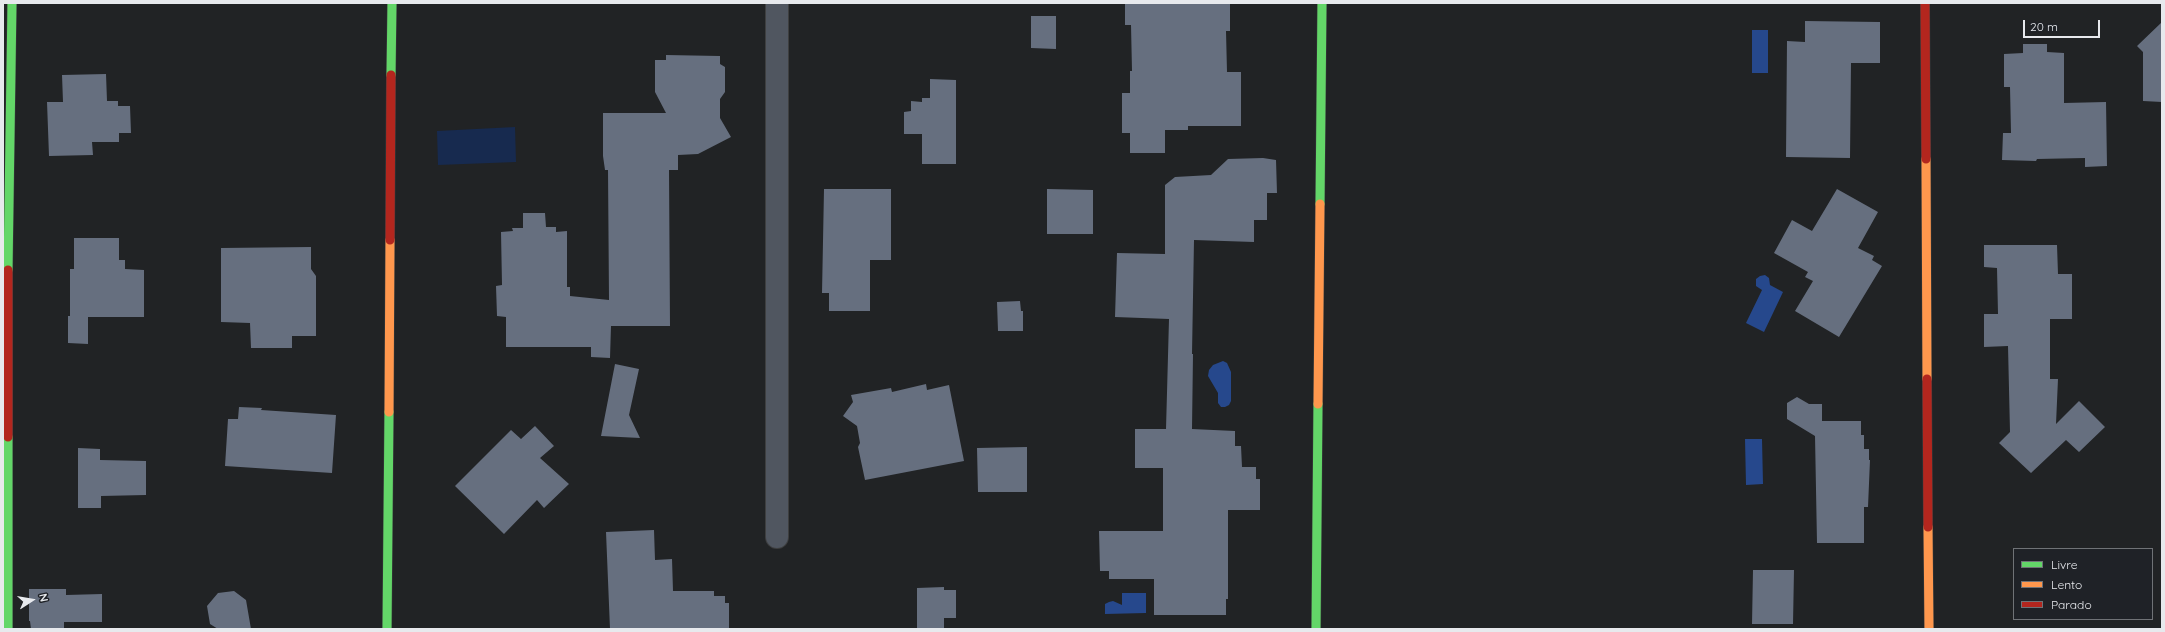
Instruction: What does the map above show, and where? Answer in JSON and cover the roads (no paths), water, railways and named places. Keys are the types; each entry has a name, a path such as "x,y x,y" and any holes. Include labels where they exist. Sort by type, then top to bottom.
{"street":[{"path":"8,629 8,281 12,3"},
{"path":"387,629 392,3"},
{"path":"777,3 777,537"},
{"path":"1316,629 1322,3"},
{"path":"1925,3 1929,629"}],"water":[{"path":"1752,30 1768,30 1768,73 1752,73"},
{"path":"1765,275 1769,278 1770,285 1783,292 1764,332 1746,323 1762,290 1756,286 1756,279"},
{"path":"1223,361 1227,363 1231,372 1231,401 1229,405 1221,407 1218,403 1218,393 1208,376 1209,370 1213,365"},
{"path":"1745,439 1762,439 1763,484 1746,485"},
{"path":"1122,593 1146,593 1146,613 1105,614 1105,604 1113,601 1122,605"}]}
